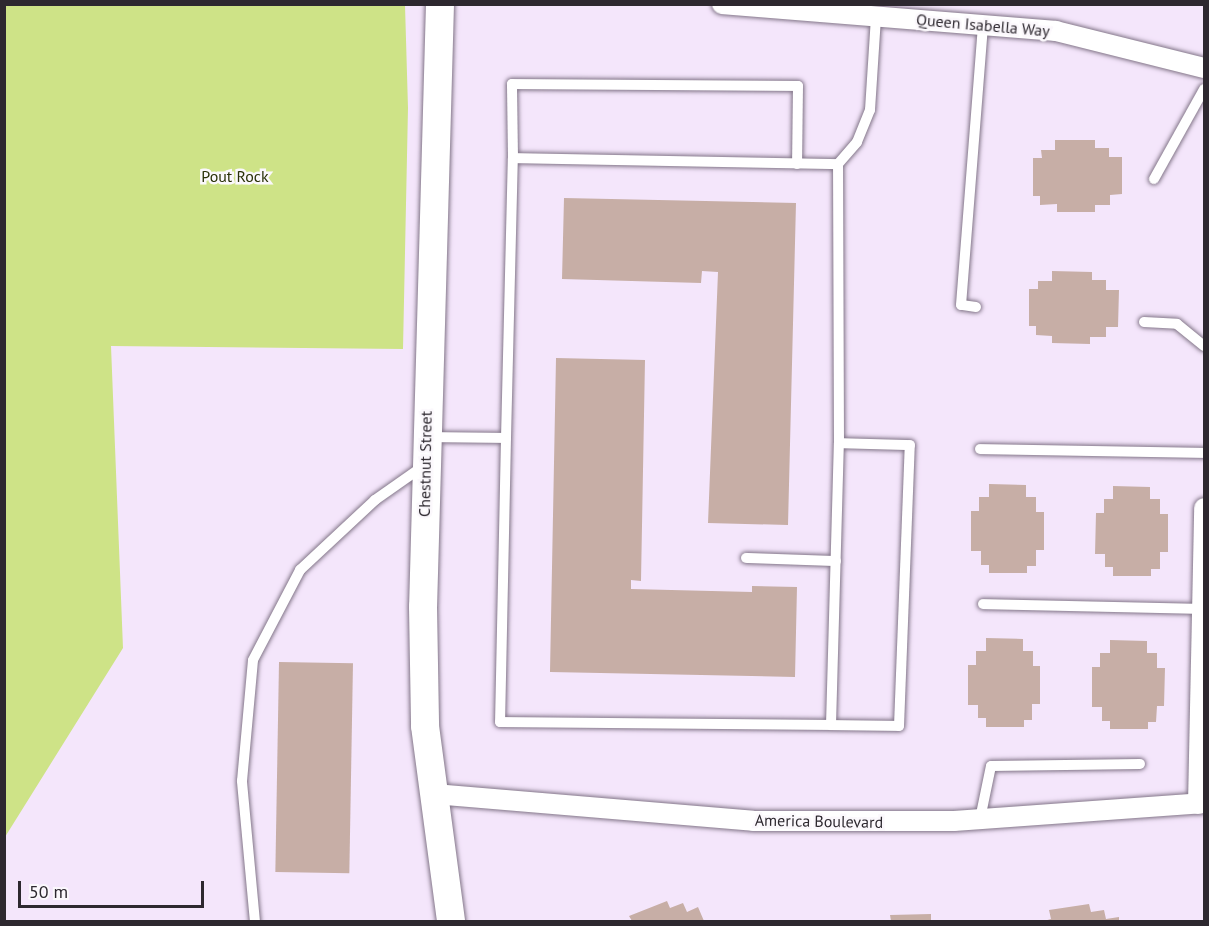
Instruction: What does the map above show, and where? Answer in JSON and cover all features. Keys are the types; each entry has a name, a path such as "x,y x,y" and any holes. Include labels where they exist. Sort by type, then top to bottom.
{"main road":[{"name":"Chestnut Street","path":"440,4 425,437 425,726 451,921"}],"street":[{"name":"Queen Isabella Way","path":"722,4 1056,31 1204,69"},
{"path":"1201,804 1200,609 1203,586 1204,508"},
{"name":"America Boulevard","path":"434,794 753,821 980,819 1201,804"}],"lane":[{"path":"831,725 839,443 838,164 857,142 870,110 876,16"},
{"path":"976,307 961,305 983,25"},
{"path":"797,164 798,86 512,84 513,158 500,722 899,726 910,445 839,443"},
{"path":"1154,179 1178,145 1204,89"},
{"path":"513,158 838,164"},
{"path":"1144,322 1177,324 1204,346"},
{"path":"425,437 506,438"},
{"path":"980,449 1204,453"},
{"path":"255,921 242,781 253,660 300,570 375,500 425,465"},
{"path":"746,558 836,561"},
{"path":"983,604 1200,609"},
{"path":"980,819 991,766 1140,765"}],"green space":[{"name":"Pout Rock","path":"5,4 405,5 408,108 403,349 111,346 123,648 5,837"}],"building":[{"path":"1055,140 1095,140 1095,148 1109,148 1109,157 1122,157 1122,194 1110,195 1110,205 1095,205 1095,212 1057,212 1057,204 1040,205 1040,196 1033,196 1033,158 1042,158 1041,150 1055,150"},
{"path":"564,198 796,203 788,525 708,523 718,272 702,271 701,283 562,279"},
{"path":"1052,271 1092,272 1092,280 1106,280 1106,290 1119,290 1118,327 1106,327 1106,337 1090,337 1090,344 1052,343 1052,336 1036,335 1036,326 1029,326 1029,289 1038,289 1038,281 1052,281"},
{"path":"556,358 645,360 641,581 631,580 631,589 752,592 752,586 797,587 795,677 550,672"},
{"path":"989,484 1026,485 1026,497 1036,497 1036,512 1044,512 1044,550 1036,550 1036,566 1027,566 1027,573 989,573 989,565 981,565 981,551 971,551 971,511 979,511 979,497 989,497"},
{"path":"1113,486 1150,487 1150,499 1160,499 1160,514 1168,514 1168,552 1160,552 1160,569 1151,569 1151,576 1113,576 1113,567 1105,567 1105,554 1095,554 1096,513 1104,513 1104,499 1113,499"},
{"path":"986,638 1023,639 1023,651 1033,651 1033,666 1040,666 1040,704 1032,704 1032,720 1024,720 1024,727 986,727 986,718 978,718 978,705 968,705 968,665 976,665 976,651 986,651"},
{"path":"1110,640 1147,641 1147,653 1157,653 1157,668 1165,668 1164,706 1157,706 1156,722 1148,722 1148,729 1110,729 1110,721 1102,721 1102,707 1092,707 1092,667 1100,667 1100,653 1110,653"},
{"path":"279,662 353,663 349,873 275,872"},
{"path":"667,901 670,908 683,903 687,912 698,907 704,921 632,921 629,916"},
{"path":"1089,904 1091,912 1104,910 1106,919 1119,917 1119,921 1044,921 1051,919 1049,910"},
{"path":"931,914 931,921 891,921 890,915"}]}
